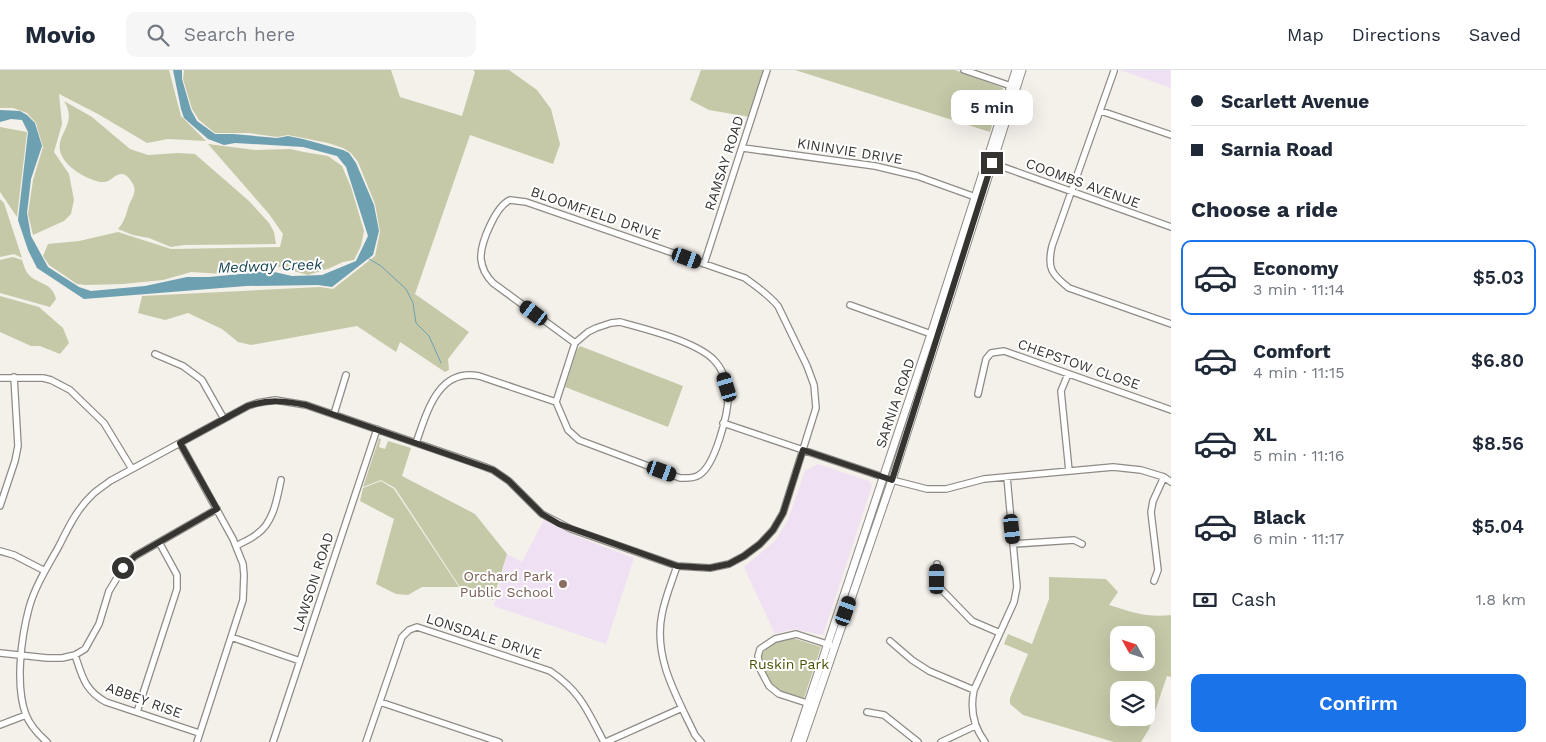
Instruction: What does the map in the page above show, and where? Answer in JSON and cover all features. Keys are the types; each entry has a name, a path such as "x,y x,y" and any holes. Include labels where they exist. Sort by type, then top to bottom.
{"main road":[{"name":"SARNIA ROAD","path":"831,645 892,480 934,335 1013,87 1016,70"},
{"name":"SARNIA ROAD","path":"1013,87 1022,70"},
{"name":"SARNIA ROAD","path":"802,742 811,705 883,477 934,335"},
{"name":"SARNIA ROAD","path":"795,742 811,705"}],"street":[{"name":"RAMSAY ROAD","path":"704,264 767,70"},
{"path":"964,70 1013,87"},
{"path":"1114,71 1052,246 1049,259 1051,270 1058,280 1068,288 1171,324"},
{"path":"1101,111 1171,135"},
{"name":"KININVIE DRIVE","path":"743,148 875,166 916,176 977,198"},
{"name":"COOMBS AVENUE","path":"989,162 1171,227"},
{"name":"BLOOMFIELD DRIVE","path":"26,715 20,676 29,608 45,571 83,504 92,494 132,469 224,418 257,403 275,400 306,405 493,470 509,481 542,514 559,524 677,566 710,568 729,564 760,544 773,530 783,513 816,408 814,385 807,366 778,306 765,292 745,278 526,202 510,200 504,202 494,217 482,249 482,267 486,276 575,344"},
{"path":"850,306 934,335"},
{"path":"620,322 697,348 712,358 723,373 728,396 723,423 712,459 700,475 690,478 680,478 579,440 568,430 556,402 575,344 588,332 596,328 620,322"},
{"name":"CHEPSTOW CLOSE","path":"978,394 986,359 991,352 1004,351 1171,410"},
{"path":"155,354 183,366 202,380 224,418"},
{"path":"416,443 431,403 447,381 459,376 470,374 479,376 556,402"},
{"path":"1068,374 1061,391 1069,471"},
{"path":"334,414 346,375"},
{"path":"0,506 18,446 14,377"},
{"path":"0,378 42,378 51,380 70,390 104,422 132,469"},
{"path":"723,423 916,487 946,489 984,479 1113,467 1141,470 1164,477 1171,482"},
{"name":"LAWSON ROAD","path":"273,742 378,430"},
{"path":"180,443 236,546 243,564 245,589 196,742"},
{"path":"985,742 975,726 972,702 974,690 1014,602 1018,587 1007,477"},
{"path":"1154,581 1158,570 1151,512 1153,501 1164,477"},
{"path":"236,546 258,534 269,522 276,503 281,480"},
{"path":"0,652 62,658 75,655 85,649 99,624 109,591 123,568 135,556 217,509"},
{"path":"1014,544 1074,540 1082,544"},
{"path":"137,712 177,589 177,575 159,542"},
{"path":"0,551 14,555 45,571"},
{"path":"937,564 937,579 941,589 972,621 1000,633"},
{"path":"677,566 662,614 661,640 665,669 695,735 702,742"},
{"name":"LONSDALE DRIVE","path":"366,742 402,637 409,630 418,627 550,671 565,681 580,697 605,742"},
{"path":"811,705 779,694 769,686 760,669 758,656 760,649 775,639 796,634 831,645"},
{"path":"231,637 300,661"},
{"path":"890,641 912,660 929,671 974,690"},
{"name":"ABBEY RISE","path":"75,655 90,691 106,702 199,733"},
{"path":"380,702 499,742"},
{"path":"605,742 682,708"},
{"path":"867,712 884,715 918,742"},
{"path":"0,725 26,715 47,742"},
{"path":"941,742 975,726"}],"shaded area":[{"path":"1120,70 1171,70 1171,88"},
{"path":"818,464 869,481 872,486 823,635 792,629 775,634 744,567 775,541 788,520 805,471"},
{"name":"Orchard Park Public School","path":"544,520 575,536 634,558 606,644 494,606 507,554 522,562"}],"green space":[{"path":"0,70 169,70 181,116 206,141 168,139 147,143 59,94 62,124 54,152 69,174 74,200 71,214 64,221 33,235 28,214 33,180 43,147 36,123 27,113 13,108 0,108"},
{"path":"184,70 391,70 400,97 462,116 475,72 473,70 509,70 537,90 551,109 560,144 553,164 470,135 415,294 469,332 448,359 449,370 445,372 400,342 396,352 357,326 251,345 238,342 222,329 188,313 165,320 138,313 142,296 320,287 333,289 375,256 380,232 375,204 358,162 351,153 328,143 288,135 277,137 249,133 215,133 199,120 192,109 183,79"},
{"path":"701,70 766,70 750,117 709,110 690,100"},
{"path":"795,70 955,70 1003,88 990,132"},
{"path":"64,101 92,117 130,149 148,155 195,154 249,201 269,223 274,232 276,244 184,245 171,247 118,229 124,220 133,196 133,184 127,176 122,174 105,182 100,182 81,175 70,167 60,150 60,143 69,117"},
{"path":"0,127 27,132 17,217 0,192"},
{"path":"208,144 255,150 290,149 328,156 342,166 351,187 364,231 361,246 354,260 343,262 308,275 275,266 223,274 191,272 163,280 123,284 85,285 77,284 49,265 43,256 48,244 79,241 118,232 171,249 280,247 283,234 269,214"},
{"path":"0,199 4,203 22,258 14,254 0,257"},
{"path":"13,257 22,260 29,275 52,289 56,299 50,307 0,293 0,260"},
{"path":"0,296 39,307 63,328 69,343 60,354 40,346 31,346 0,332"},
{"path":"580,346 683,386 668,427 565,387"},
{"path":"379,438 381,439 379,447 385,449 388,441 411,448 402,476 475,514 507,554 493,600 460,587 395,488 381,480 363,487"},
{"path":"381,481 394,489 459,587 422,587 408,595 396,594 376,584 394,519 360,501 363,488"},
{"path":"1049,577 1106,579 1118,592 1109,605 1147,615 1171,615 1171,677 1167,676 1155,711 1155,681 1110,681 1110,726 1150,726 1141,742 1114,742 1023,715 1010,704 1010,698 1028,654 1004,644 1008,634 1032,644 1049,599"},
{"name":"Ruskin Park","path":"793,638 821,647 804,698 776,689 762,666 761,659 766,648 785,639"}],"water":[{"name":"Medway Creek","path":"173,70 182,70 182,79 191,110 197,121 215,134 277,138 288,136 349,153 356,163 374,205 379,231 373,255 332,287 318,285 246,286 84,299 37,268 28,250 18,220 28,132 22,120 11,119 0,122 0,110 20,111 35,123 42,146 31,179 27,213 31,236 48,267 79,287 91,291 145,286 187,277 209,277 270,271 292,276 322,275 356,261 368,236 346,167 337,156 303,147 235,143 224,145 208,139 184,118"}],"waterway":[{"path":"369,259 381,266 406,289 413,303 416,323 429,336 441,363"}],"place":[{"name":"Orchard Park Public School","path":"563,584"}],"route":[{"path":"123,568 135,556 217,509 180,443 248,406 275,400 306,405 493,470 509,481 534,508 549,519 571,529 677,566 710,568 729,564 760,544 773,530 783,513 803,450 892,480 992,163"}]}
